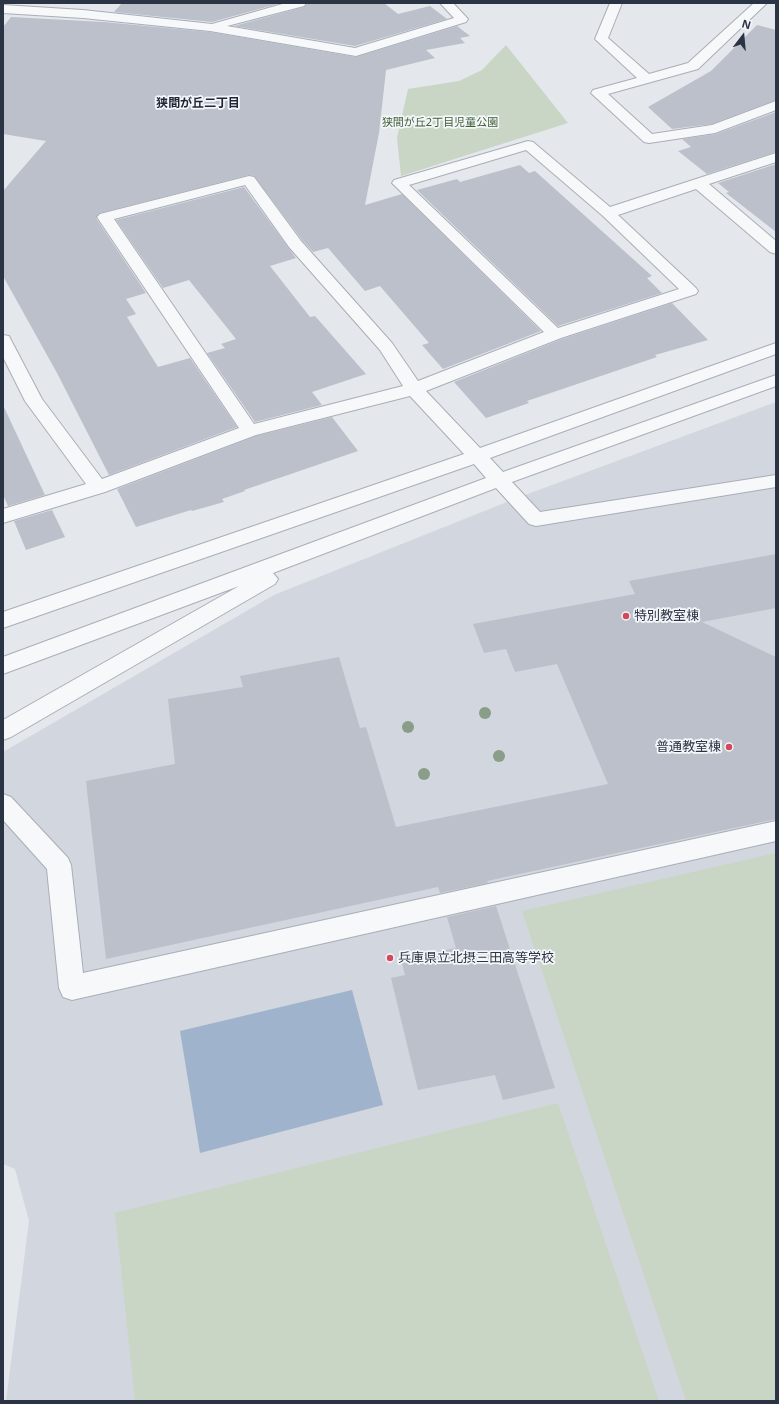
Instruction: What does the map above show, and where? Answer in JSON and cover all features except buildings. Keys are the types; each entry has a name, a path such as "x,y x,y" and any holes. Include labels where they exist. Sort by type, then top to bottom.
{"street":[{"path":"83,14 93,3"},
{"path":"210,27 300,3"},
{"path":"3,9 83,14 210,27 356,52 462,19 446,3"},
{"path":"616,3 601,39 647,80"},
{"path":"761,3 693,66 598,93 649,140 715,129 776,105"},
{"path":"3,516 98,487 250,431 414,389 555,334 690,291 608,213 528,145 399,183 555,334"},
{"path":"608,213 776,157"},
{"path":"250,431 105,217 249,180 295,244 386,347 414,389 536,519 776,480"},
{"path":"698,183 776,249"},
{"path":"3,340 34,401 98,487"},
{"path":"3,620 477,456 776,348"},
{"path":"3,666 499,480 776,380"},
{"path":"3,731 323,547"},
{"path":"3,804 59,865 72,988 776,831"}],"shaded area":[{"name":"兵庫県立北摂三田高等学校","path":"776,402 776,1401 6,1401 29,1221 15,1169 3,1164 3,752 274,595 517,498"}],"green space":[{"name":"狭間が丘2丁目児童公園","path":"506,45 568,123 401,176 397,138 408,89 459,81 482,70"},
{"path":"776,853 776,1401 686,1401 522,911"},
{"path":"558,1103 659,1401 135,1401 115,1213"}],"water":[{"path":"352,990 383,1105 200,1153 180,1031"}],"place":[{"name":"特別教室棟","path":"626,616"},
{"name":"普通教室棟","path":"729,747"},
{"name":"兵庫県立北摂三田高等学校","path":"390,958"}],"district":[{"name":"狭間が丘二丁目","path":"198,104"}]}
